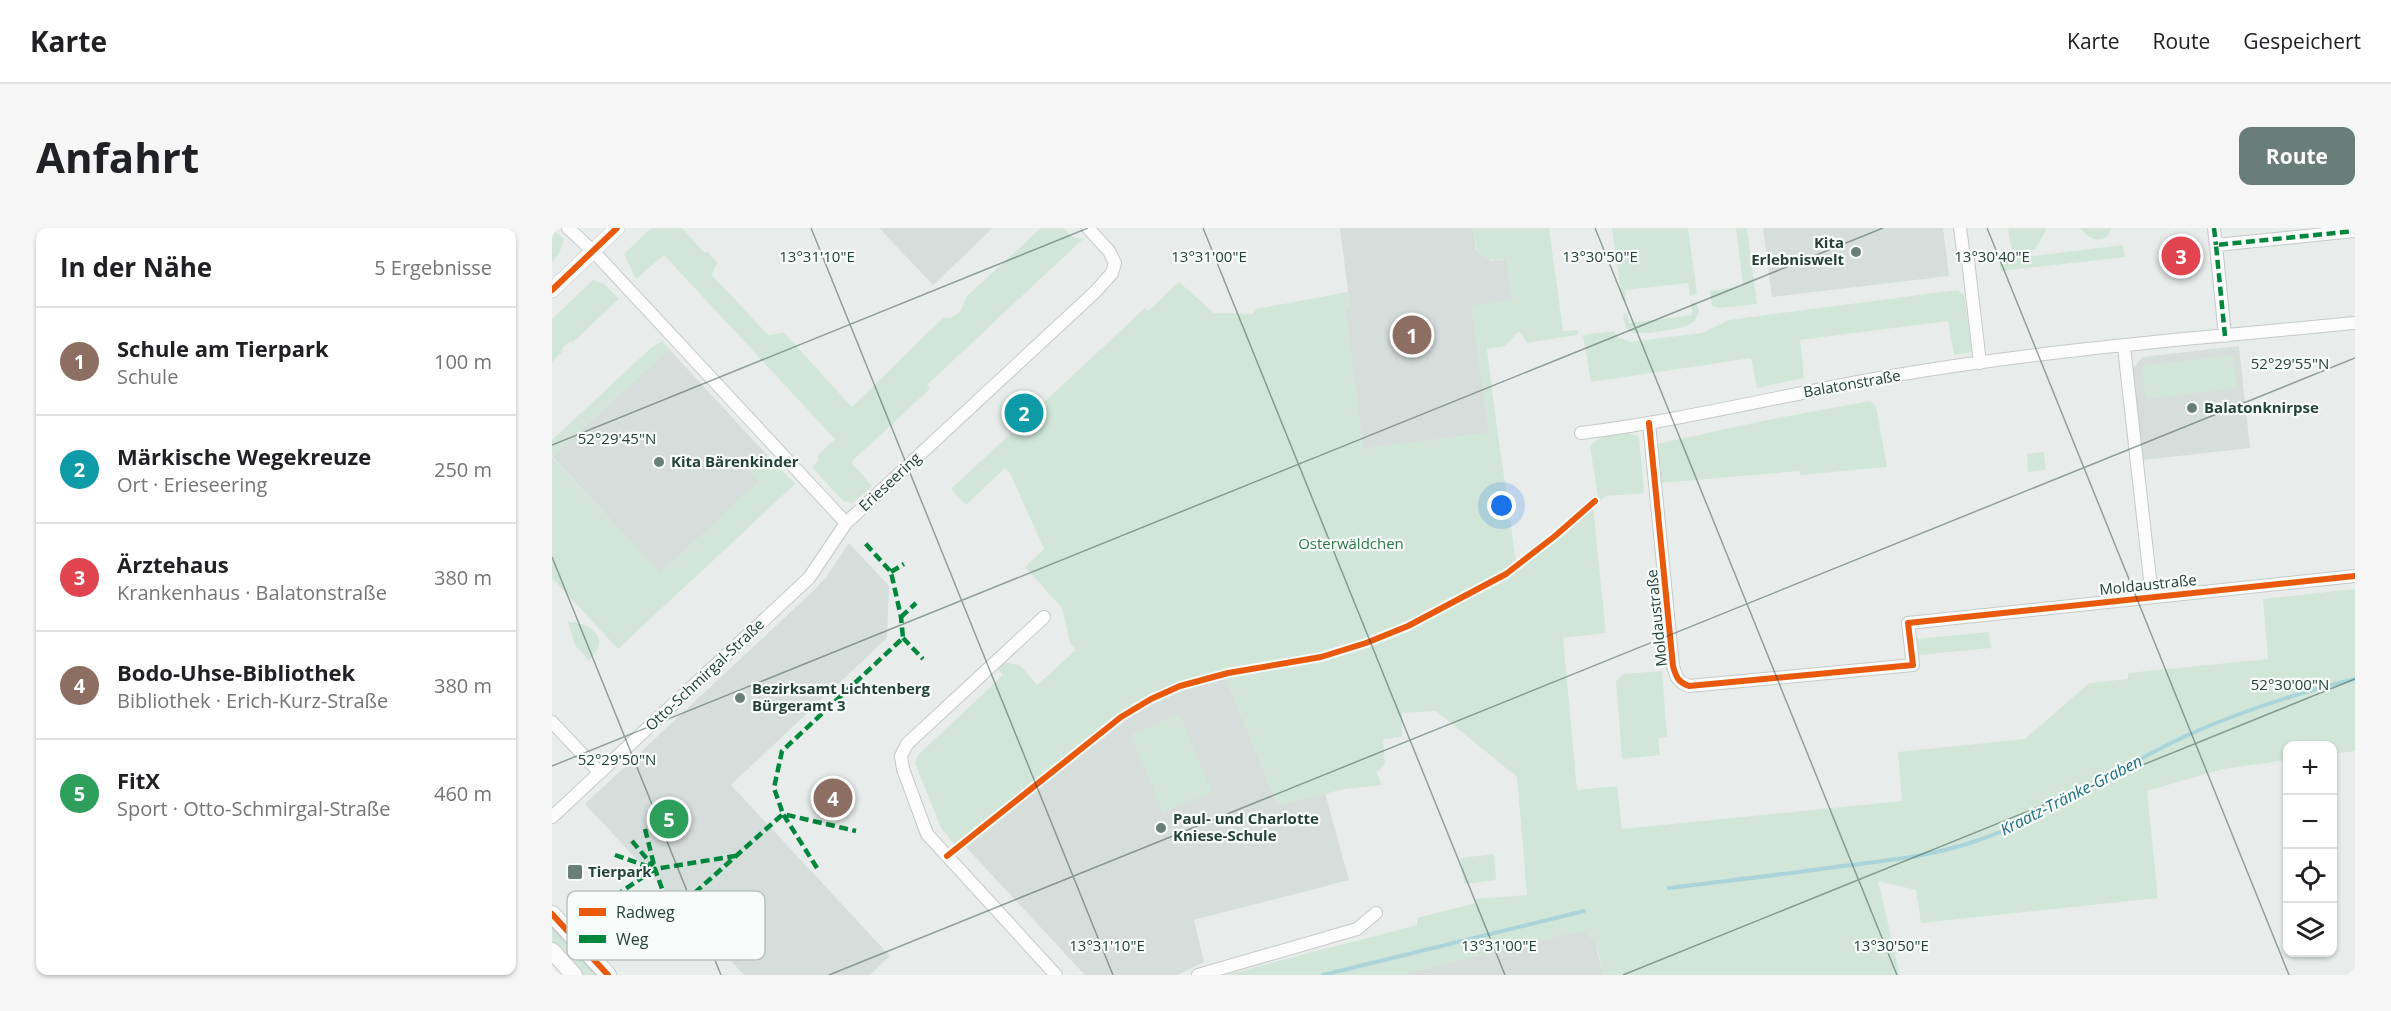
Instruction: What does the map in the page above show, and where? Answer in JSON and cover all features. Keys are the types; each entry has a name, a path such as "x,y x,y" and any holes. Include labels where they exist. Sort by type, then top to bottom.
{"main road":[{"path":"552,914 567,930"},
{"path":"552,951 574,975"},
{"path":"594,960 608,975"}],"street":[{"name":"Erieseering","path":"568,228 593,251 846,523 1088,299 1112,273 1115,263 1109,251 1088,228"},
{"path":"552,290 617,228"},
{"path":"1960,228 1971,285 1980,363"},
{"path":"2214,228 2225,336"},
{"path":"2216,245 2355,231"},
{"name":"Balatonstraße","path":"1581,433 1649,423 1886,377 1980,363 2355,323"},
{"path":"2124,347 2151,597"},
{"name":"Moldaustraße","path":"1649,423 1673,666 1680,683 1689,686 1913,665 1908,623 2355,576"},
{"name":"Otto-Schmirgal-Straße","path":"552,817 809,578 846,523"},
{"path":"1044,617 907,744 901,756 903,769 927,834 1056,975"},
{"path":"552,722 600,773"},
{"path":"1198,975 1357,929 1376,913"}],"shaded area":[{"path":"879,228 993,228 933,285"},
{"path":"1340,228 1473,228 1476,249 1491,261 1507,259 1513,301 1472,306 1489,433 1363,449 1345,309 1350,307"},
{"name":"Kita Erlebniswelt","path":"1763,228 1943,228 1949,276 1772,297"},
{"name":"Balatonknirpse","path":"2239,346 2250,448 2143,460 2133,369 2142,357"},
{"name":"Kita Bärenkinder","path":"669,349 768,456 751,471 760,481 660,574 552,456"},
{"path":"849,543 889,586 887,638 731,785 890,956 870,975 744,975 730,960 765,960 765,891 666,891 585,804 827,576"},
{"name":"Paul- und Charlotte Kniese-Schule","path":"1226,678 1278,805 1325,793 1349,880 1194,920 1204,962 1177,975 1085,975 965,846 1132,715 1175,693"},
{"path":"1578,931 1585,932 1595,941 1603,975 1400,975"}],"green space":[{"path":"651,228 682,228 705,253 708,252 718,263 712,275 768,335 784,333 852,407 943,318 950,318 960,312 967,296 1041,228 1063,228 1072,237 1083,239 927,385 930,389 851,462 872,486 853,503 843,501 812,467 819,460 817,456 835,439 664,255 636,279 624,254"},
{"name":"Osterwäldchen","path":"1473,228 1549,228 1563,331 1578,330 1577,335 1527,343 1519,331 1505,346 1487,349 1516,564 1598,496 1590,447 1594,442 1599,438 1620,433 1639,437 1644,493 1606,496 1593,507 1606,633 1563,638 1577,790 1617,786 1622,829 1902,801 1898,752 2025,739 2089,683 2128,679 2128,673 2268,659 2263,599 2355,589 2355,751 2337,753 2337,741 2283,741 2283,761 2223,769 2147,791 2158,898 1921,923 1916,890 1878,881 1900,975 1603,975 1594,941 1590,936 1578,931 1400,975 1225,975 1417,925 1417,918 1476,903 1476,899 1527,895 1517,777 1436,711 1402,713 1402,737 1383,739 1385,765 1376,772 1382,785 1345,789 1278,805 1226,678 1175,693 1132,715 959,850 941,828 915,763 918,755 1003,675 998,669 1004,662 1020,665 1037,685 1076,650 1070,643 1062,608 1025,567 1044,549 1010,473 1005,468 966,505 951,489 1145,308 1148,311 1179,282 1214,313 1253,314 1256,309 1348,292 1350,308 1345,309 1363,449 1489,433 1472,306 1513,300 1507,259 1485,258 1476,245"},
{"path":"1612,228 1688,228 1697,293 1690,296 1688,283 1625,290 1626,301 1622,300"},
{"path":"1736,228 1747,228 1757,304 1720,308 1712,306 1710,291 1743,286"},
{"path":"2008,228 2047,228 2035,250 2012,253"},
{"path":"2080,228 2112,228 2107,237 2095,239"},
{"path":"552,229 564,239 559,254 552,262"},
{"path":"2123,245 2125,257 2001,271 1999,260"},
{"path":"593,280 604,284 619,299 572,343 570,341 552,362 552,319"},
{"path":"1957,290 1964,294 1972,352 1954,355 1948,321 1800,340 1804,378 1757,388 1751,358 1591,382 1583,335 1614,331 1618,337 1630,342 1702,333 1729,320"},
{"path":"1696,302 1699,311 1695,319 1681,328 1636,333 1629,331 1624,323 1623,316 1627,312 1629,323 1692,315 1691,303"},
{"path":"662,341 669,349 552,456 552,440 652,347"},
{"path":"2233,355 2237,388 2146,399 2142,366"},
{"path":"1870,401 1876,406 1887,467 1800,475 1799,471 1661,483 1657,444"},
{"path":"2044,452 2046,470 2028,472 2027,454"},
{"path":"768,456 795,484 618,649 552,578 552,457 660,573 760,481 751,471"},
{"path":"568,622 589,627 597,634 599,644 589,661 575,645"},
{"path":"1989,632 1991,648 1919,655 1917,639"},
{"path":"1662,671 1667,737 1658,738 1660,755 1622,759 1616,681 1623,674"},
{"path":"1179,714 1212,792 1163,812 1131,735"},
{"path":"1494,854 1496,880 1464,884 1461,858"},
{"path":"552,922 567,938 567,960 587,960 601,975 580,975 552,945"}],"waterway":[{"name":"Kraatz-Tränke-Graben","path":"1669,888 1905,858 1973,842 2001,832 2056,806 2161,748 2208,726 2270,703 2355,679"},
{"name":"Kraatz-Tränke-Graben","path":"1323,975 1584,911"}],"tram line":[{"path":"552,928 567,944"},
{"path":"582,960 596,975"}],"marked path":[{"path":"2214,228 2216,245"},
{"path":"2225,336 2216,245 2355,231"},
{"path":"697,891 783,814 774,788 782,751 903,638 891,572 864,542"},
{"path":"891,572 904,564"},
{"path":"901,617 916,603"},
{"path":"903,638 923,659"},
{"path":"817,868 783,814 856,831"},
{"path":"645,829 655,869"},
{"path":"632,841 653,866"},
{"path":"615,855 655,869 663,891"},
{"path":"622,891 655,869 735,856"}],"cycle path":[{"path":"552,290 617,228"},
{"path":"1649,423 1673,666 1678,679 1689,686 1913,665 1908,623 2355,576"},
{"path":"947,856 1121,717 1151,699 1180,686 1228,673 1321,657 1366,643 1408,626 1506,574 1595,501"},
{"path":"552,914 567,930"},
{"path":"594,960 608,975"}],"place":[{"name":"Kita Erlebniswelt","path":"1856,252"},
{"name":"Ärztehaus","path":"2181,256"},
{"name":"Schule am Tierpark","path":"1412,335"},
{"name":"Balatonknirpse","path":"2192,408"},
{"name":"Märkische Wegekreuze","path":"1024,413"},
{"name":"Kita Bärenkinder","path":"659,462"},
{"name":"Bezirksamt Lichtenberg Bürgeramt 3","path":"740,698"},
{"name":"Bodo-Uhse-Bibliothek","path":"833,798"},
{"name":"FitX","path":"669,819"},
{"name":"Paul- und Charlotte Kniese-Schule","path":"1161,828"},
{"name":"Tierpark","path":"575,872"}]}
